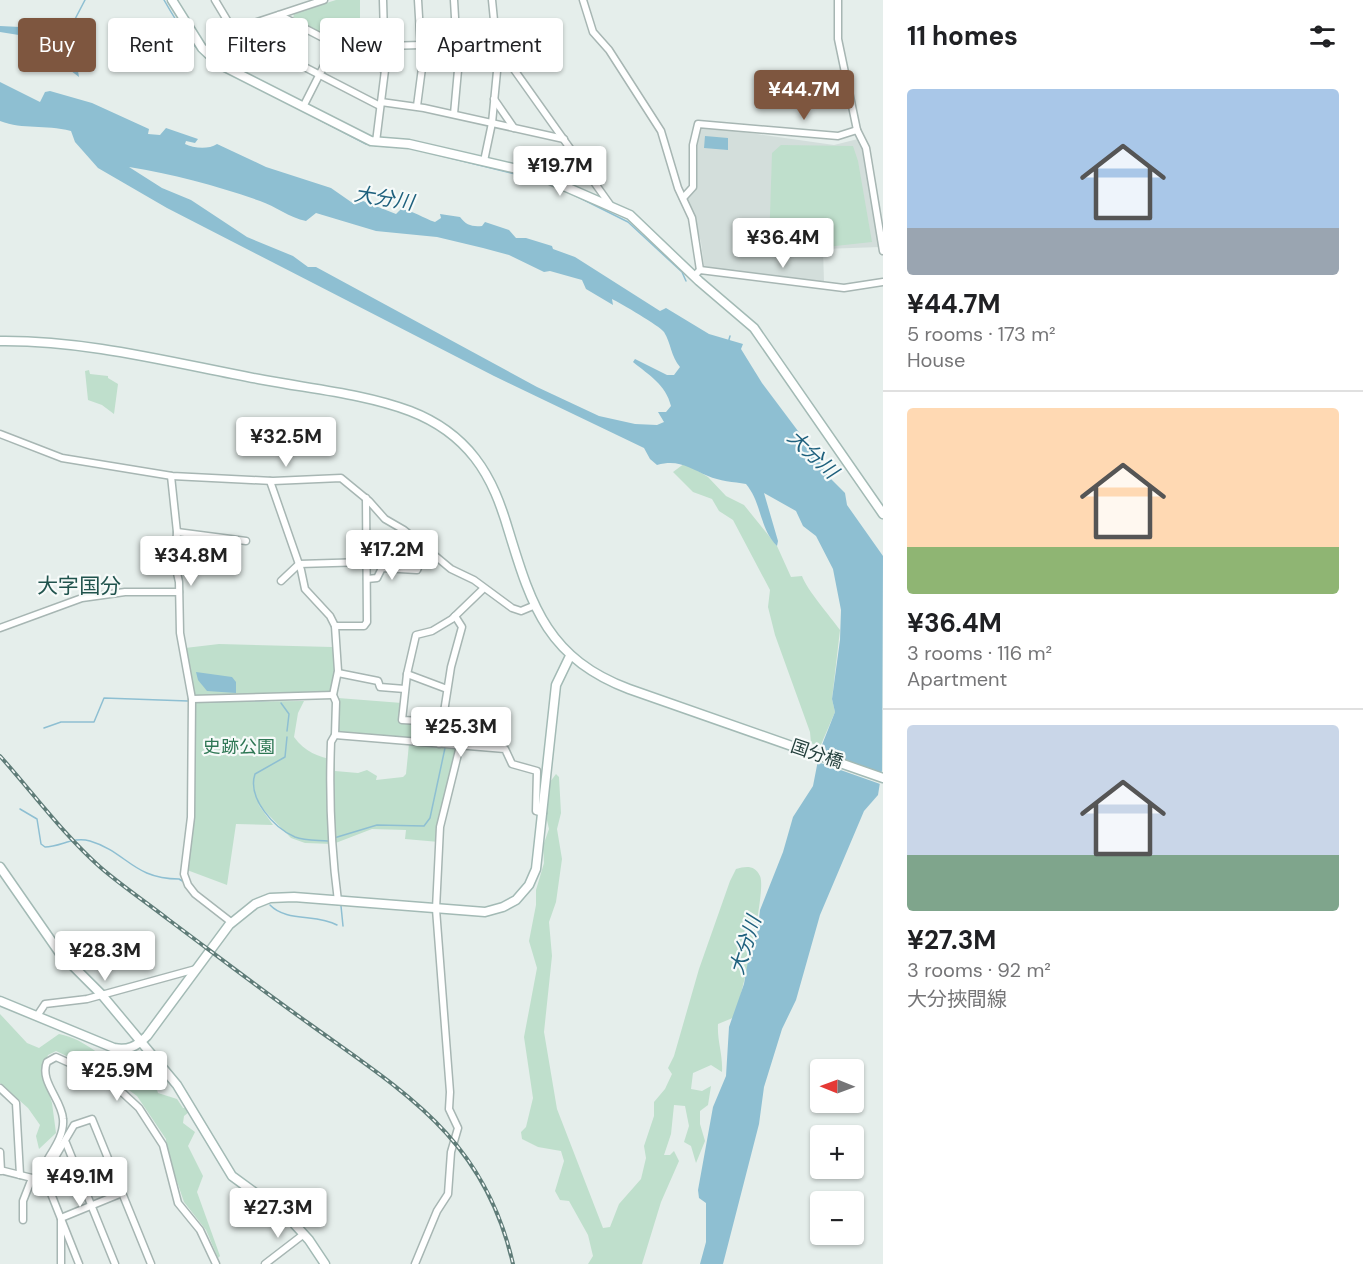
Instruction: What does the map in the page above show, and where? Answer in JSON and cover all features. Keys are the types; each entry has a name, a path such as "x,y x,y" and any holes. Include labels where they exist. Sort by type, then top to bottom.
{"street":[{"path":"172,0 206,52"},
{"path":"215,0 226,18"},
{"path":"270,18 309,2 324,0"},
{"path":"383,0 383,18"},
{"path":"418,0 419,18"},
{"path":"454,0 455,18"},
{"path":"492,0 494,18"},
{"path":"583,0 593,32 609,50 659,127 690,214 697,241 697,273"},
{"path":"838,0 838,39 856,130 866,148 883,251"},
{"path":"279,15 320,36"},
{"path":"308,69 380,104 417,106 564,140"},
{"path":"235,72 376,142 409,144 541,175 611,206 634,219 697,273 754,328 883,514"},
{"path":"303,107 321,72"},
{"path":"376,142 385,72"},
{"path":"417,106 422,72"},
{"path":"454,114 458,72"},
{"path":"484,161 492,123 496,72"},
{"path":"516,72 611,206"},
{"path":"494,99 515,129"},
{"path":"683,198 693,187 693,145 698,124 838,136 856,130"},
{"path":"697,273 843,288 883,282"},
{"name":"国分橋","path":"0,341 56,343 103,350 376,401 406,409 429,419 462,442 489,479 533,606 548,631 570,656 594,674 619,685 883,778"},
{"path":"0,434 62,458 171,476 270,481 338,478 366,498 385,519 451,569 474,580 512,608 521,611 533,606"},
{"path":"171,476 177,532 175,564 179,592 180,633 192,699 191,817 185,878 195,894 231,922"},
{"path":"270,481 299,564 305,590 328,613 334,626 338,673 333,695 336,702 335,735 331,742 330,824 338,901"},
{"path":"334,626 366,625 369,610 366,498"},
{"path":"177,532 246,541"},
{"path":"367,579 376,578 382,568 417,570 426,548"},
{"path":"281,580 299,564 366,562"},
{"path":"441,722 402,720 407,674 417,634 432,631 455,616 482,590"},
{"path":"0,628 82,598 125,592 179,592"},
{"path":"439,744 447,689 462,627 455,616"},
{"path":"0,1001 117,1049 128,1048 141,1042 231,922 248,908 270,898 294,897 485,912 503,908 516,900 534,875 543,813 556,685 570,656"},
{"path":"338,673 378,681 380,687 405,689"},
{"path":"407,674 447,689"},
{"path":"192,699 333,695"},
{"path":"335,735 505,749 512,764 536,770 536,811 543,813"},
{"path":"415,1264 437,1211 447,1197 452,1152 458,1128 449,1109 450,1092 436,909 440,827 460,746"},
{"path":"0,867 53,945 102,995 183,1094 232,1176 282,1212 304,1234 325,1264"},
{"path":"37,1016 43,1004 102,995 196,969"},
{"path":"38,1179 43,1163 63,1127 62,1110 45,1073 49,1059 56,1056 111,1083 139,1108 163,1145 178,1203 200,1230 216,1264"},
{"path":"0,1088 16,1103 20,1175"},
{"path":"22,1220 23,1201 66,1143 74,1125 92,1119 151,1264"},
{"path":"66,1143 115,1264"},
{"path":"0,1152 1,1170 38,1179 61,1218 79,1264"},
{"path":"61,1218 122,1193"},
{"path":"61,1218 61,1264"},
{"path":"265,1264 304,1234"}],"shaded area":[{"path":"700,126 834,145 858,139 863,147 870,181 880,247 823,249 824,282 704,267 701,242 687,199 696,190 696,141"}],"green space":[{"path":"336,0 360,0 360,18 320,18 320,33 308,27 308,18 293,18 294,13"},
{"path":"781,145 853,146 858,161 872,242 826,247 769,246 772,153"},
{"path":"89,370 90,374 108,376 118,384 114,414 102,405 88,400 85,371"},
{"path":"685,463 708,477 726,496 744,505 777,546 791,577 802,576 840,630 832,699 835,712 820,747 811,743 810,732 775,635 768,607 770,590 733,520 719,511 712,499 693,492 673,472"},
{"name":"史跡公園","path":"219,644 332,647 336,664 331,692 194,697 185,648"},
{"path":"338,698 402,703 401,722 440,723 438,742 337,732"},
{"path":"304,701 298,713 294,737 312,753 335,760 335,771 358,773 367,770 377,776 376,780 403,777 406,774 409,744 456,749 439,842 405,839 406,830 372,829 333,844 305,843 291,838 258,804 273,825 236,824 227,885 187,870 194,820 195,702"},
{"path":"556,774 559,777 561,813 557,829 562,859 556,902 549,922 552,956 544,1032 557,1109 603,1228 610,1227 619,1204 641,1179 646,1158 644,1146 654,1116 654,1102 665,1089 672,1074 668,1068 674,1056 699,969 730,881 736,869 743,867 753,868 760,876 757,921 735,1017 718,1024 722,1072 711,1065 693,1073 691,1089 702,1091 711,1086 708,1105 700,1111 700,1124 705,1141 696,1163 691,1146 684,1142 689,1126 685,1106 674,1105 671,1134 664,1155 670,1155 674,1151 679,1161 661,1202 642,1264 588,1264 593,1256 588,1235 569,1201 560,1200 555,1191 564,1161 561,1151 538,1147 522,1139 521,1132 526,1127 533,1098 524,1037 537,968 529,941 536,905 536,890 544,863 543,846 549,829 545,812 550,782"},
{"path":"0,1014 27,1043 39,1048 59,1034 87,1045 127,1069 129,1063 136,1061 158,1093 177,1099 183,1108 187,1108 189,1112 184,1116 183,1123 195,1132 188,1146 203,1176 197,1192 220,1256 218,1258 206,1230 184,1202 167,1152 166,1139 137,1096 111,1077 56,1051 48,1055 42,1071 52,1103 56,1133 39,1149 36,1136 40,1125 28,1108 0,1083"}],"water":[{"path":"0,26 18,27 18,35 0,32"},
{"name":"大分川","path":"0,82 40,102 45,92 50,91 92,103 149,129 148,134 160,135 166,128 198,139 195,143 186,141 185,144 188,145 205,148 217,144 266,167 331,188 354,204 363,201 396,214 401,209 406,210 435,222 441,218 440,214 460,217 472,226 482,226 485,222 509,230 516,238 526,238 552,246 553,249 575,257 660,311 666,308 709,334 743,344 741,349 762,383 819,459 829,477 845,493 847,505 883,556 882,770 878,795 864,811 820,915 796,1000 782,1029 764,1087 759,1124 723,1264 700,1264 706,1242 706,1203 699,1198 698,1190 713,1107 726,1076 729,1027 744,984 749,955 757,935 760,910 783,852 793,817 813,786 820,750 835,712 832,699 840,640 841,610 833,569 816,536 803,526 796,511 764,493 778,541 777,546 767,531 755,499 746,484 717,479 678,464 657,465 650,459 644,448 494,376 167,208 98,168 75,142 71,131 0,121","holes":["129,167 228,190 266,203 306,221 316,213 376,231 437,237 509,255 544,272 550,271 582,280 586,289 613,305 612,299 616,301 664,332 680,367 674,375 667,375 635,359 633,362 656,381 669,399 671,406 666,412 658,412 664,422 657,425 635,424 599,416 537,387 316,267 308,267 293,256 247,237 191,200 162,188"]},
{"path":"705,136 728,138 728,150 704,148"},
{"path":"196,672 232,677 236,682 236,693 207,691 198,680"}],"pier":[{"path":"817,750 883,773 883,785 815,761"}],"waterway":[{"path":"76,18 85,0"},
{"path":"164,0 185,34 206,56 231,74 266,92"},
{"path":"291,105 366,144 391,147"},
{"path":"434,154 543,181"},
{"path":"572,194 628,222 682,272 686,281"},
{"path":"728,343 730,336"},
{"path":"44,728 61,722 94,722 104,698 188,701"},
{"path":"200,702 279,700"},
{"path":"281,703 289,714 287,731"},
{"path":"287,737 285,757 255,774 255,793 264,811 287,833 303,839 328,841"},
{"path":"334,838 377,825 424,826 430,818 445,748"},
{"path":"20,809 37,819 41,844 45,847 78,840 90,841 103,846 151,875 179,879 184,882"},
{"path":"270,905 284,914 337,925"},
{"path":"341,906 343,926"}],"railway":[{"path":"0,756 61,827 100,867 257,986 379,1074 438,1124 462,1152 483,1184 500,1221 513,1264"}],"district":[{"name":"大字国分","path":"79,586"}]}
